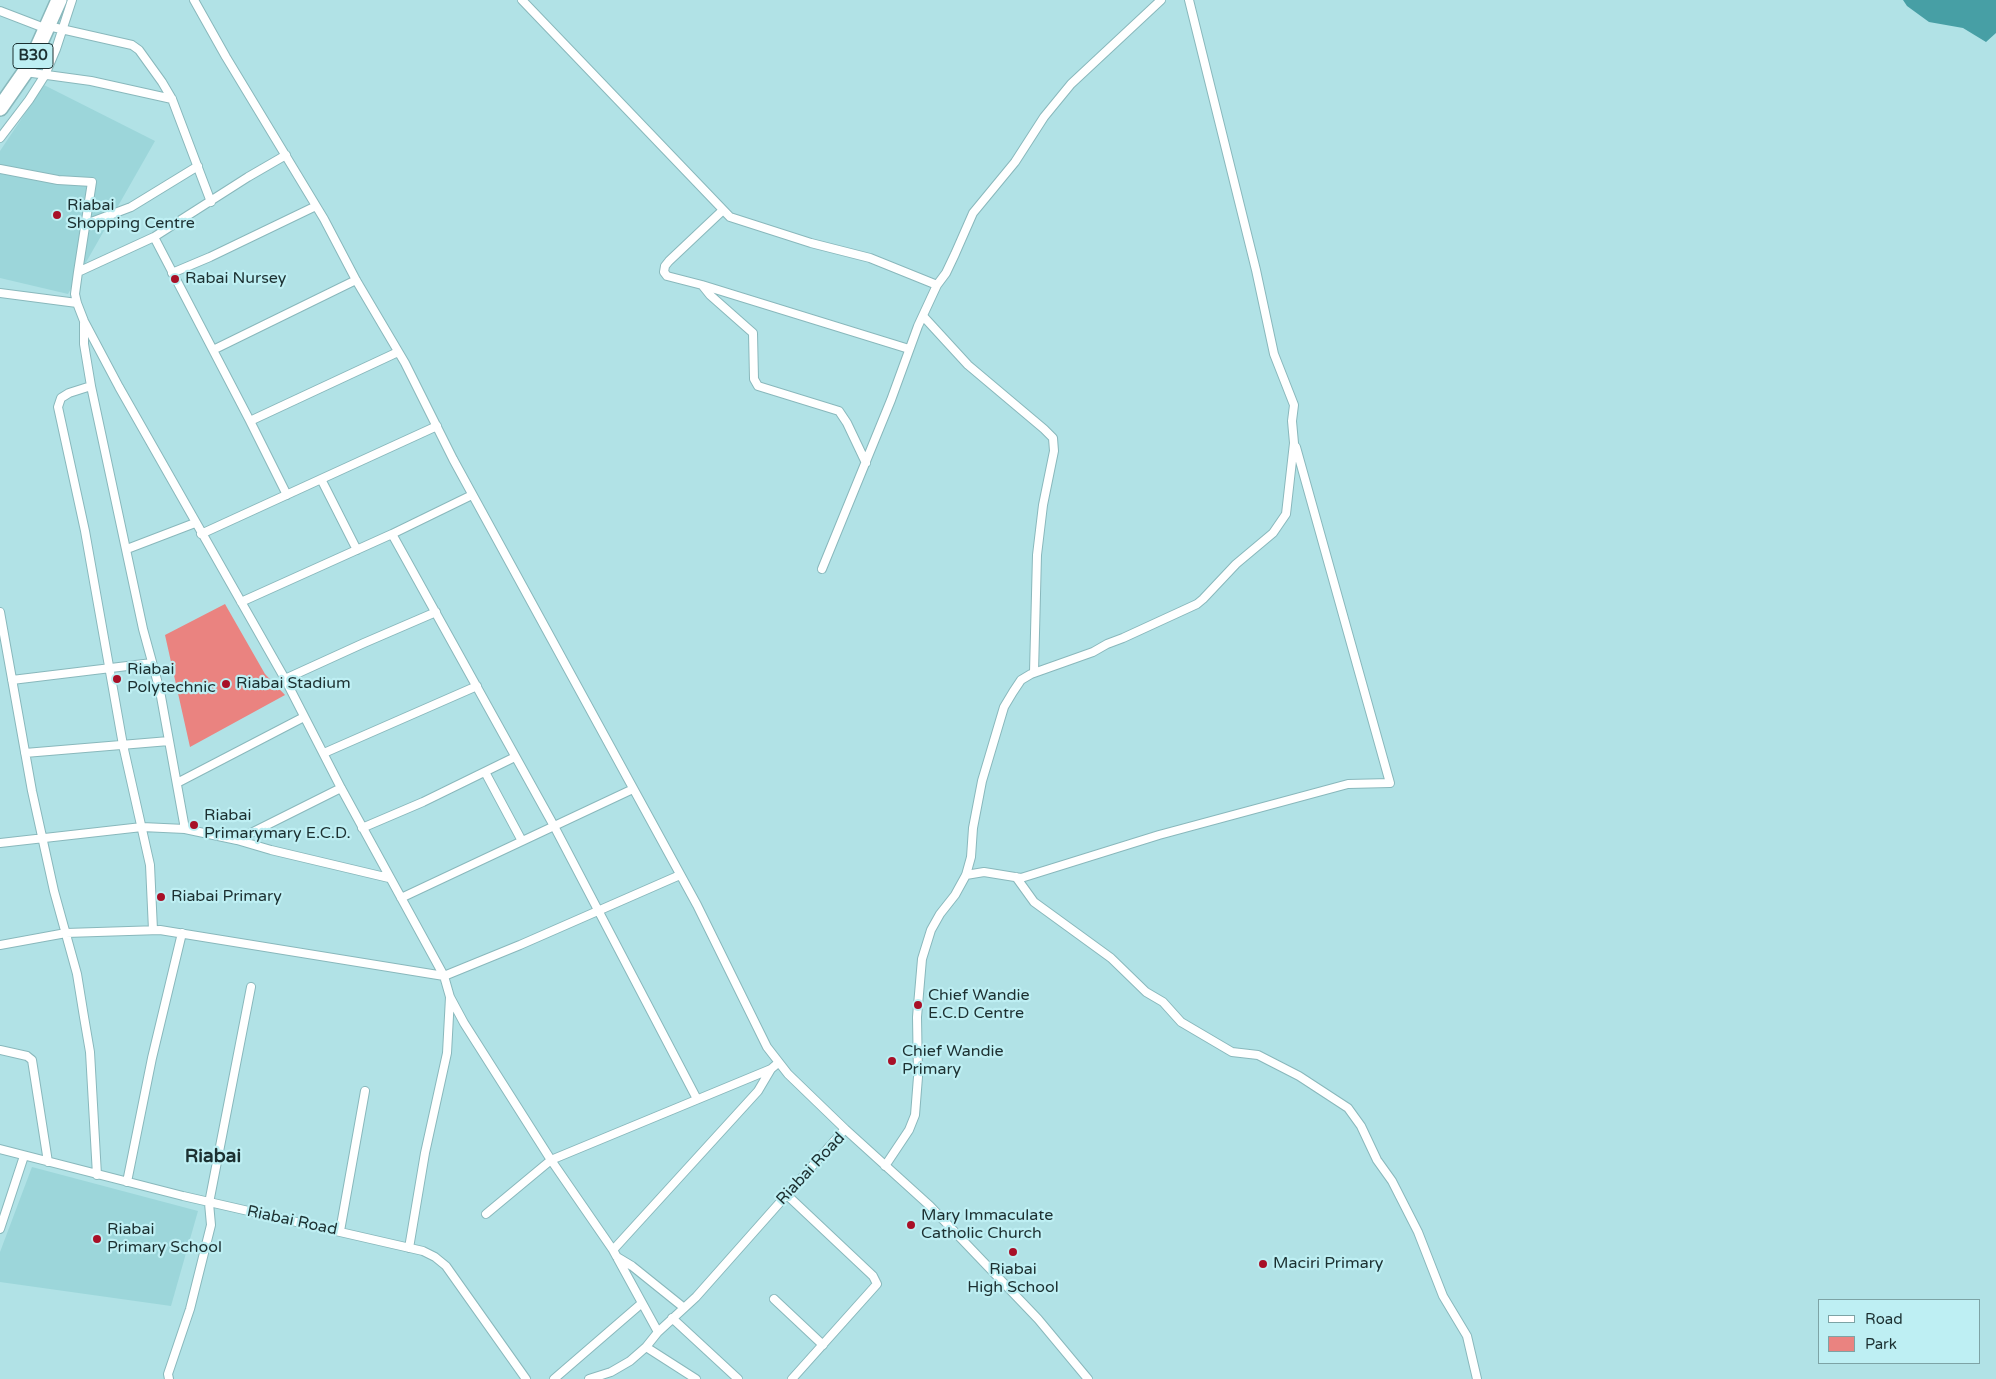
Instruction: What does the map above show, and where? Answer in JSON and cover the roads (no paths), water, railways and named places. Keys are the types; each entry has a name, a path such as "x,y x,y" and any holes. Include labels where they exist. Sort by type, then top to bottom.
{"highway":[{"name":"B30","path":"0,108 52,28 59,0"}],"street":[{"path":"0,138 29,100 45,75 52,28 72,0"},
{"path":"194,0 226,57 316,206 356,280 405,363 567,672 680,875 767,1047 778,1063 806,1093 845,1129"},
{"path":"522,0 722,210 736,220 870,258 937,285"},
{"path":"822,569 866,463 909,349 937,285 946,273 973,213 1016,162 1044,117 1071,84 1161,0"},
{"path":"966,875 984,872 1021,878 1040,874 1052,868 1159,835 1348,784 1390,783 1294,443 1293,400 1274,354 1256,270 1189,0"},
{"path":"0,11 52,28 135,47 159,77 172,99 211,202"},
{"path":"25,72 91,81 172,99"},
{"path":"78,272 154,237 211,202 248,176 286,155"},
{"path":"86,224 131,207 198,166"},
{"path":"0,169 58,180 92,182 75,288 77,303 84,321 284,680 389,878 444,976 450,997 464,1023 550,1160 615,1253 658,1332"},
{"path":"172,273 210,257 316,206"},
{"path":"722,210 665,266 664,272 667,276 909,349"},
{"path":"154,237 287,495"},
{"path":"213,350 356,280"},
{"path":"702,285 710,295 753,334 755,383 763,388 785,393 839,411 847,423 866,463"},
{"path":"0,293 77,303"},
{"path":"923,316 968,365 1053,438 1054,450 1043,506 1037,555 1034,672"},
{"path":"84,321 84,344 91,386 169,741 185,829"},
{"path":"250,421 398,352"},
{"path":"91,386 61,398 58,408 85,531 123,745 150,865 153,930"},
{"path":"201,534 437,426"},
{"path":"886,1166 909,1130 915,1115 918,1077 917,1017 922,960 932,930 940,914 955,896 966,875 971,857 973,828 982,781 1004,707 1021,680 1034,672 1093,652 1107,644 1186,610 1203,599 1236,564 1273,533 1286,514 1294,443"},
{"path":"321,479 357,550"},
{"path":"241,602 392,534 472,494"},
{"path":"127,549 195,522"},
{"path":"392,534 600,910 610,935 697,1099"},
{"path":"0,612 3,647 12,680 54,892 77,974 90,1052 97,1175"},
{"path":"284,680 364,642 436,612"},
{"path":"12,680 152,663"},
{"path":"324,754 477,686"},
{"path":"177,783 304,717"},
{"path":"25,753 169,741"},
{"path":"362,828 423,802 515,757"},
{"path":"486,772 522,841"},
{"path":"237,840 341,788"},
{"path":"401,898 633,789"},
{"path":"0,843 142,826 185,829 389,878"},
{"path":"0,945 66,933 153,930 182,933 444,976 680,875"},
{"path":"1016,877 1034,902 1111,958 1146,992 1163,1002 1181,1022 1232,1052 1258,1055 1299,1076 1348,1108 1361,1126 1376,1160 1396,1189 1418,1232 1443,1296 1467,1336 1477,1379"},
{"path":"127,1182 152,1058 182,933"},
{"path":"169,1379 168,1374 190,1309 211,1225 209,1203 251,987"},
{"path":"409,1248 425,1153 447,1053 450,997"},
{"path":"0,1050 27,1056 32,1060 48,1162"},
{"path":"486,1214 550,1160 770,1069 778,1063"},
{"path":"615,1253 758,1091 770,1069"},
{"path":"340,1231 366,1091"},
{"name":"Riabai Road","path":"589,1379 612,1372 630,1361 646,1347 683,1307 696,1297 845,1129 930,1206 1038,1319 1088,1379"},
{"name":"Riabai Road","path":"0,1149 209,1203 423,1251 435,1257 446,1266 526,1379"},
{"path":"0,1229 24,1156"},
{"path":"787,1195 877,1284 792,1379"},
{"path":"615,1253 683,1307"},
{"path":"774,1299 823,1345"},
{"path":"554,1379 642,1303"},
{"path":"672,1318 738,1379"},
{"path":"646,1347 696,1379"}],"place":[{"name":"Riabai Shopping Centre","path":"57,215"},
{"name":"Rabai Nursey","path":"175,279"},
{"name":"Riabai Polytechnic","path":"117,679"},
{"name":"Riabai Stadium","path":"226,684"},
{"name":"Riabai Primarymary E.C.D.","path":"194,825"},
{"name":"Riabai Primary","path":"161,897"},
{"name":"Chief Wandie E.C.D Centre","path":"918,1005"},
{"name":"Chief Wandie Primary","path":"892,1061"},
{"name":"Mary Immaculate Catholic Church","path":"911,1225"},
{"name":"Riabai Primary School","path":"97,1239"},
{"name":"Riabai High School","path":"1013,1252"},
{"name":"Maciri Primary","path":"1263,1264"}],"district":[{"name":"Riabai","path":"213,1157"}]}
